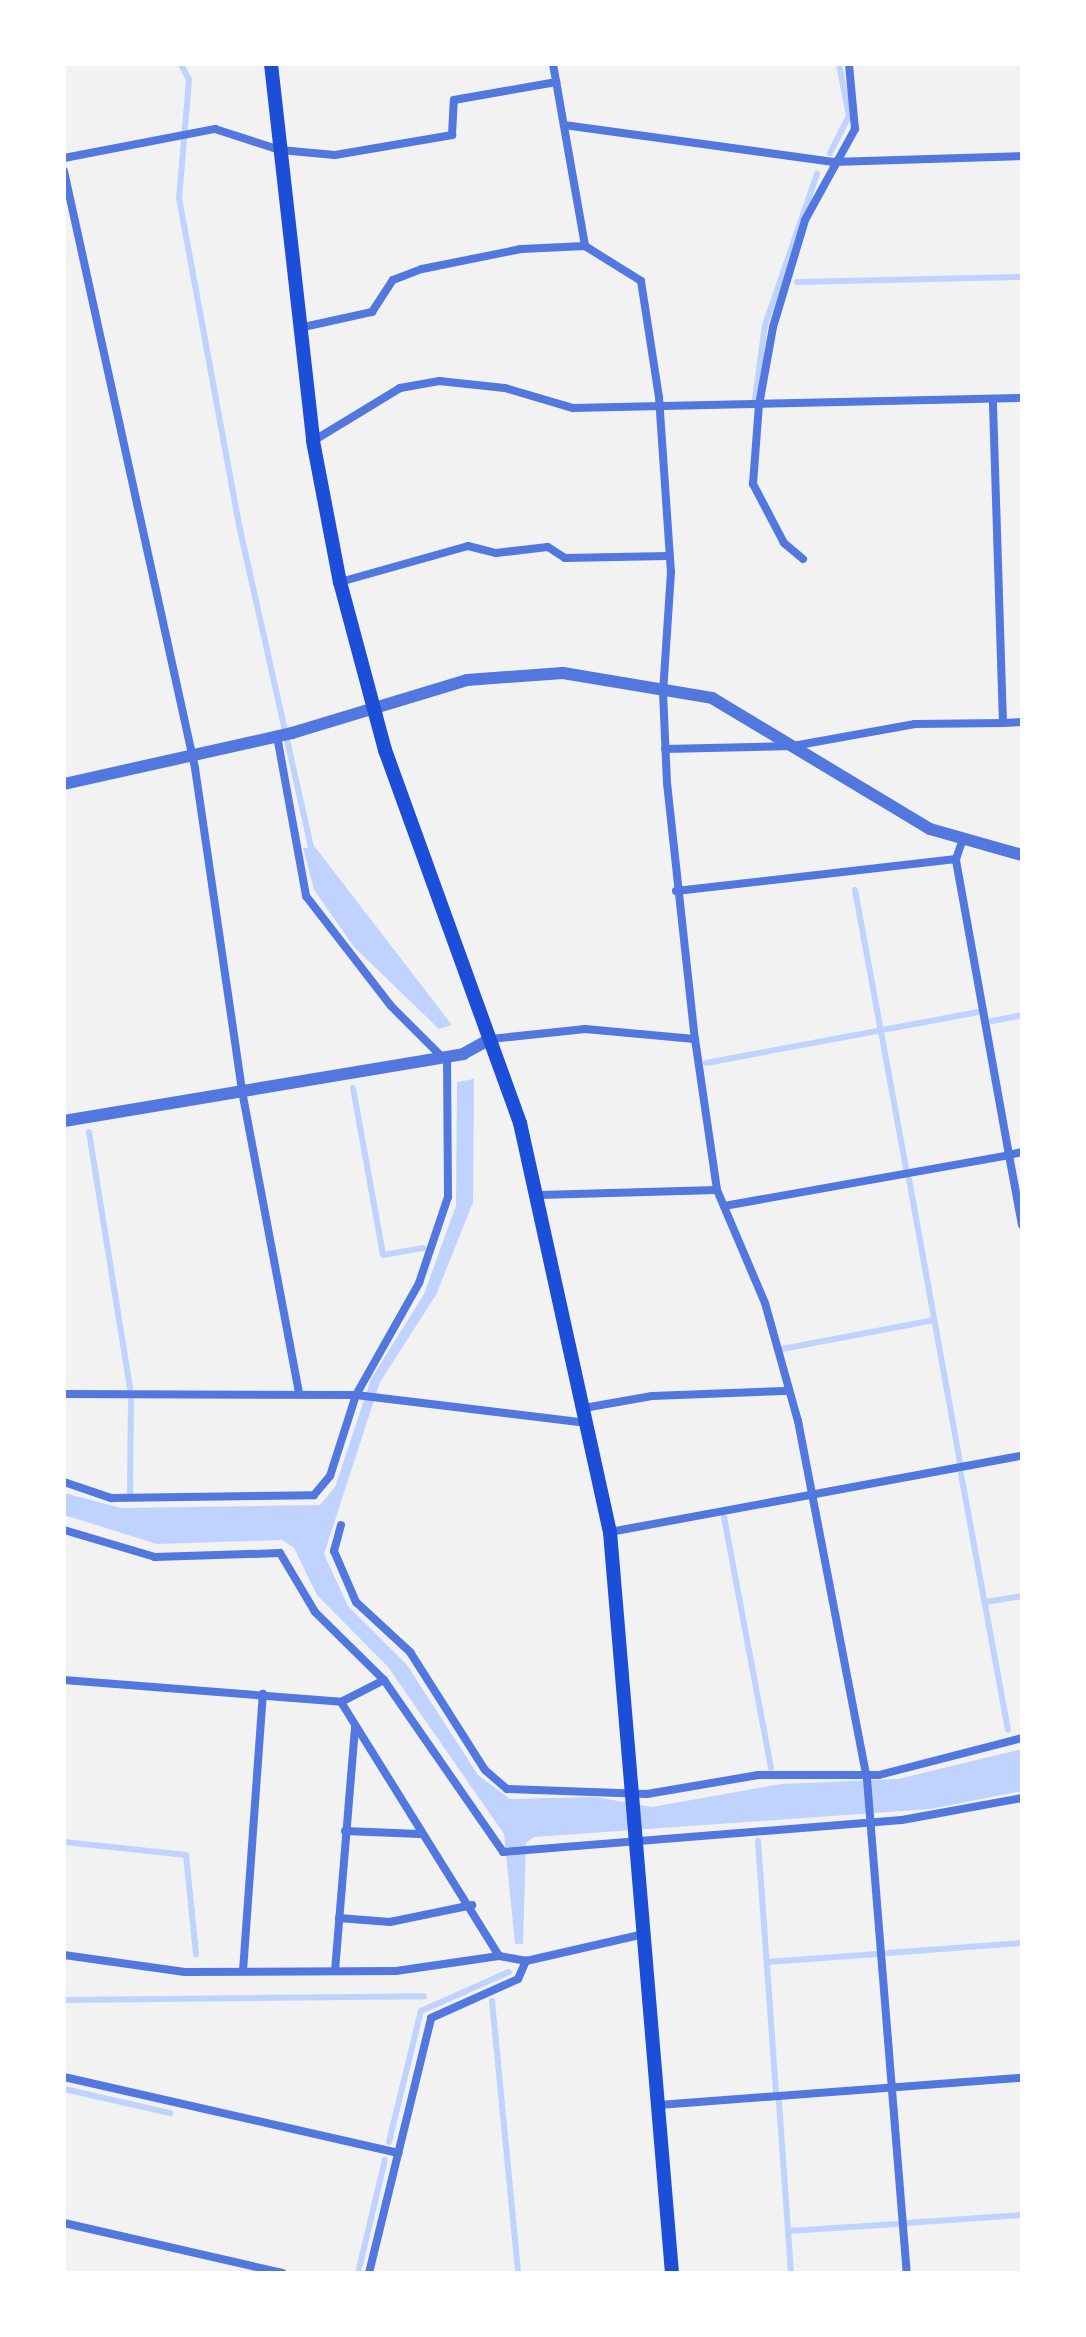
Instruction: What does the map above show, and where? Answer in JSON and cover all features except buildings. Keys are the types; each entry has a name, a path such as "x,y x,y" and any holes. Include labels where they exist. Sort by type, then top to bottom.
{"main road":[{"path":"271,64 298,329 313,441 340,582 373,711 490,1039 539,1195 610,1532 635,1796 672,2273"}],"street":[{"path":"553,64 585,246"},
{"path":"803,559 784,543 753,484 759,405 773,327 805,220 858,113 849,64"},
{"path":"64,158 215,129 280,150 335,155 452,135 454,100 556,82"},
{"path":"564,125 833,162 1022,156"},
{"path":"64,171 192,757 242,1091 299,1393"},
{"path":"298,329 372,312 393,280 422,269 521,249 585,246 641,281 658,408 668,556 663,692 665,749 676,891 695,1039 717,1190 765,1303 812,1495 866,1777 907,2273"},
{"path":"313,441 400,388 439,381 505,388 573,408 1022,398"},
{"path":"993,399 1003,723"},
{"path":"340,582 468,546 496,553 548,547 565,558 668,556"},
{"path":"64,784 284,735 373,711 467,680 531,671 712,698 962,842 1022,855"},
{"path":"665,749 793,746 915,724 1022,722"},
{"path":"64,1482 111,1498 305,1498 330,1476 358,1395 419,1283 448,1197 445,1057 391,1006 306,896 284,735"},
{"path":"962,842 956,859 1022,1225"},
{"path":"676,891 956,859"},
{"path":"64,1121 445,1057 490,1039 585,1029 695,1039"},
{"path":"724,1206 1022,1152"},
{"path":"539,1195 717,1190"},
{"path":"584,1408 652,1396 785,1391"},
{"path":"64,1394 358,1395 587,1423"},
{"path":"610,1532 1022,1456"},
{"path":"341,1525 334,1551 356,1602 410,1652 491,1778 517,1792 635,1796 758,1775 866,1777 953,1762 1022,1738"},
{"path":"64,1530 155,1557 280,1553 315,1612 384,1680 507,1852 871,1818 1022,1798"},
{"path":"64,1680 341,1702 384,1680"},
{"path":"243,1971 263,1694"},
{"path":"341,1702 420,1834 472,1905 499,1956"},
{"path":"335,1971 355,1726"},
{"path":"345,1831 420,1834"},
{"path":"339,1918 390,1922 472,1905"},
{"path":"64,1955 243,1971 335,1971 499,1956 526,1961 644,1934"},
{"path":"369,2273 431,2018 518,1979 526,1961"},
{"path":"64,2077 398,2153"},
{"path":"659,2105 1022,2078"},
{"path":"64,2223 282,2273"}],"water":[{"path":"315,847 452,1025 439,1029 354,947 314,890 303,848"},
{"path":"474,1079 473,1202 436,1295 380,1382 324,1554 348,1606 407,1665 478,1775 510,1799 596,1797 652,1807 781,1784 898,1779 1022,1749 1022,1791 930,1809 534,1837 526,1843 523,1944 515,1944 504,1834 388,1667 317,1595 294,1548 282,1540 157,1544 64,1515 64,1493 121,1508 320,1505 335,1487 371,1379 424,1294 456,1206 457,1082"}],"waterway":[{"path":"181,64 189,80 179,198 239,525 312,852"},
{"path":"830,153 849,116 839,64"},
{"path":"755,399 765,325 817,174"},
{"path":"797,282 1022,277"},
{"path":"855,890 906,1167"},
{"path":"706,1063 978,1012"},
{"path":"992,1021 1022,1015"},
{"path":"353,1088 383,1255 423,1248"},
{"path":"89,1132 130,1388"},
{"path":"909,1179 960,1463"},
{"path":"782,1349 934,1320"},
{"path":"130,1493 131,1398"},
{"path":"961,1474 1008,1730"},
{"path":"724,1517 771,1768"},
{"path":"985,1602 1022,1596"},
{"path":"758,1841 776,2091"},
{"path":"64,1842 186,1855 196,1954"},
{"path":"888,1953 1022,1943"},
{"path":"767,1962 877,1954"},
{"path":"389,2142 421,2011 509,1972"},
{"path":"64,2000 424,1996"},
{"path":"492,2001 518,2273"},
{"path":"64,2089 170,2113"},
{"path":"779,2102 791,2273"},
{"path":"358,2273 385,2160"},
{"path":"907,2223 1022,2215"},
{"path":"788,2231 897,2224"}]}
